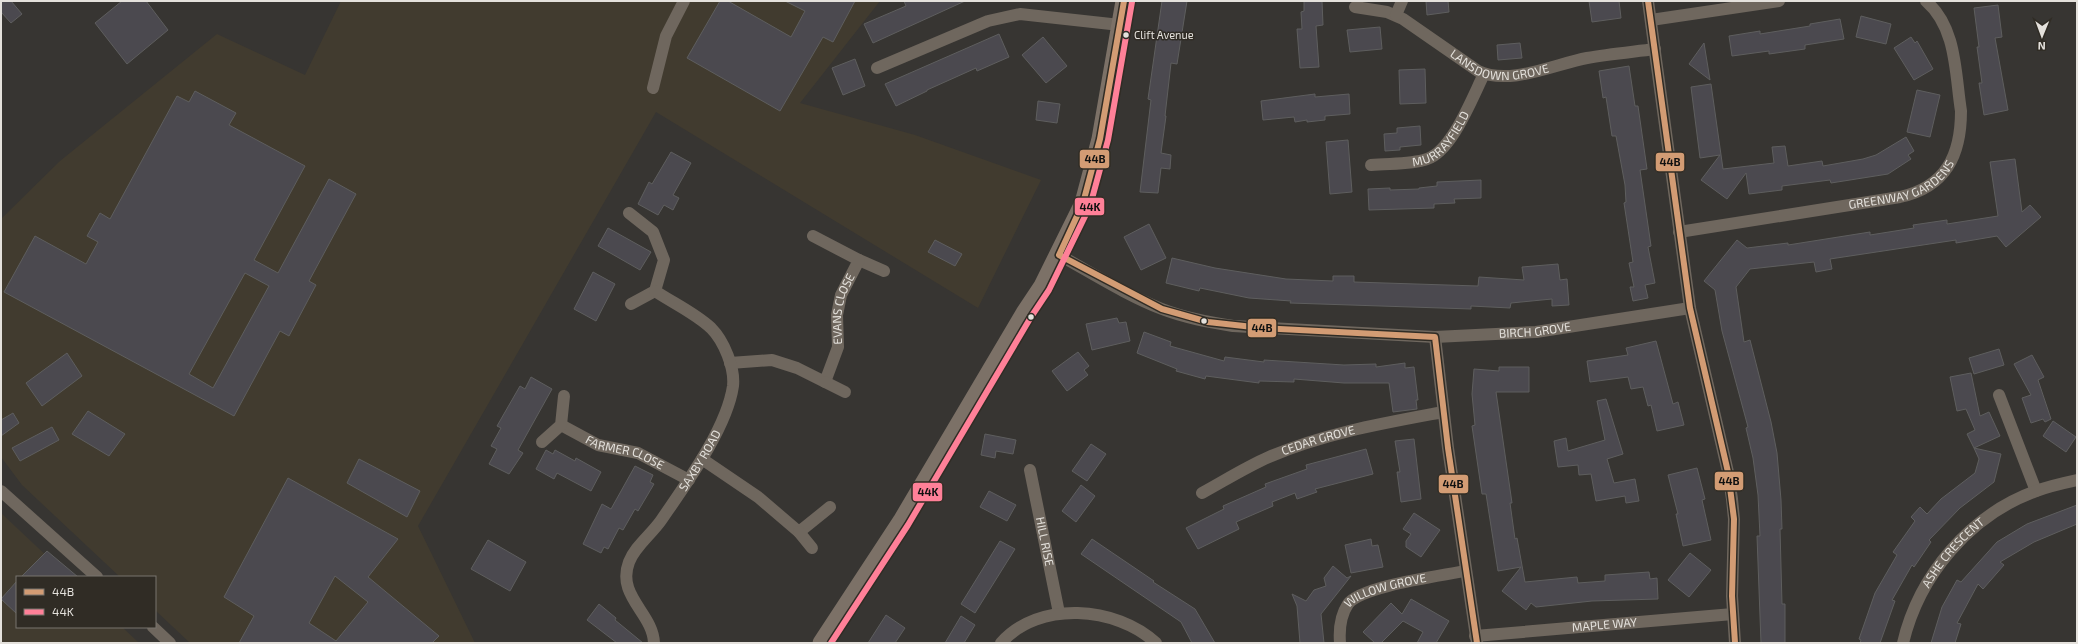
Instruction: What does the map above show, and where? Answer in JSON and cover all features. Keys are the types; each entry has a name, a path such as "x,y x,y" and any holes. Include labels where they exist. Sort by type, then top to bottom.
{"main road":[{"path":"821,643 900,521 1024,313 1042,286 1084,203 1100,139 1124,1"}],"street":[{"path":"653,88 666,36 684,1"},
{"path":"1396,15 1402,1"},
{"path":"1648,1 1690,308 1728,472 1732,499 1734,519 1733,614 1735,643"},
{"path":"1651,20 1779,1"},
{"name":"GREENWAY GARDENS","path":"1679,232 1900,197 1920,192 1938,180 1946,172 1955,153 1961,124 1961,111 1948,30 1940,15 1926,1"},
{"name":"LANSDOWN GROVE","path":"1355,7 1382,11 1396,15 1410,22 1484,74 1508,75 1529,73 1586,58 1655,49"},
{"path":"877,68 988,21 1004,16 1020,14 1120,25"},
{"name":"MURRAYFIELD","path":"1371,165 1418,162 1439,153 1448,143 1484,74"},
{"path":"629,213 653,232 664,260 655,291 631,304"},
{"name":"EVANS CLOSE","path":"813,236 884,271"},
{"name":"BIRCH GROVE","path":"1059,255 1140,299 1162,309 1208,322 1262,328 1435,337 1536,332 1690,308"},
{"name":"EVANS CLOSE","path":"825,382 838,347 837,315 841,295 859,260"},
{"name":"SAXBY ROAD","path":"654,643 653,632 627,589 627,570 634,553 661,521 702,459 727,407 733,385 730,363 724,347 711,328 655,291"},
{"path":"1435,337 1443,412 1476,639"},
{"path":"730,363 772,360 797,368 845,392"},
{"path":"1999,394 2036,491"},
{"path":"542,442 561,425 564,396"},
{"name":"CEDAR GROVE","path":"1202,493 1268,458 1308,442 1360,428 1443,412"},
{"name":"FARMER CLOSE","path":"561,425 598,445 638,453 689,480"},
{"path":"702,459 758,498 799,532 812,548"},
{"name":"HILL RISE","path":"1030,470 1058,614"},
{"name":"ASHE CRESCENT","path":"1904,643 1919,599 1937,567 1980,522 1994,511 2036,491 2077,480"},
{"path":"1,491 96,576"},
{"path":"799,532 830,508"},
{"name":"WILLOW GROVE","path":"1340,643 1343,615 1348,604 1359,595 1375,590 1465,571"},
{"path":"1001,643 1026,625 1058,614 1077,612 1110,619 1133,628 1156,643"},
{"name":"MAPLE WAY","path":"1476,639 1733,614"},
{"path":"154,628 170,643"}],"shaded area":[{"path":"341,1 880,1 800,103 915,135 1041,180 978,308 656,112 418,526 475,643 190,643 156,611 156,576 119,576 22,485 1,457 1,219 60,161 217,34 305,75"},
{"path":"1,513 68,576 16,576 16,628 123,628 139,643 1,643"}],"building":[{"path":"1,1 11,1 22,14 11,23 1,12"},
{"path":"122,1 146,1 168,30 127,64 95,23"},
{"path":"720,1 728,1 791,37 805,11 785,1 855,1 833,42 823,37 780,111 687,58"},
{"path":"904,1 965,1 873,43 864,24 906,6"},
{"path":"1162,1 1187,1 1177,64 1171,63 1161,153 1171,155 1170,169 1161,168 1158,193 1140,192 1151,100 1148,99"},
{"path":"1304,1 1322,1 1323,25 1316,26 1319,67 1300,68 1297,29 1302,29 1301,12 1304,11"},
{"path":"1426,1 1448,1 1449,12 1427,15"},
{"path":"1589,1 1619,1 1621,18 1592,22"},
{"path":"1998,5 2002,37 1995,38 2008,110 1984,115 1979,83 1982,83 1974,8"},
{"path":"1861,16 1891,24 1886,44 1856,37"},
{"path":"1840,19 1844,39 1805,45 1805,49 1769,54 1769,51 1732,56 1729,36 1760,31 1760,34 1810,26 1810,24"},
{"path":"1380,27 1382,49 1350,52 1347,30"},
{"path":"999,34 1009,57 977,71 976,68 896,106 885,84"},
{"path":"1043,37 1067,66 1046,83 1022,55"},
{"path":"1911,37 1915,43 1917,41 1933,69 1914,80 1894,48"},
{"path":"1520,43 1522,58 1498,60 1497,45"},
{"path":"1704,43 1710,80 1689,64"},
{"path":"855,59 865,86 843,95 832,68"},
{"path":"1629,66 1635,106 1638,106 1647,169 1640,170 1651,246 1648,247 1655,283 1645,285 1648,298 1633,301 1630,287 1634,287 1629,263 1633,262 1624,203 1626,202 1625,185 1616,136 1612,136 1606,97 1603,98 1599,71"},
{"path":"1425,69 1426,103 1400,104 1399,70"},
{"path":"1711,84 1723,169 1774,163 1772,147 1785,146 1788,166 1822,161 1823,166 1863,159 1876,155 1906,137 1914,151 1908,155 1911,159 1888,174 1831,183 1830,180 1782,186 1782,190 1749,194 1746,173 1727,199 1701,180 1720,155 1700,158 1691,87"},
{"path":"1917,90 1940,95 1930,137 1907,132"},
{"path":"195,91 236,113 229,125 305,166 254,260 278,273 329,179 356,194 309,281 316,285 289,336 280,331 234,416 4,292 35,236 86,264 98,242 87,236 100,213 110,219 177,96 189,102","holes":["245,273 269,286 213,388 189,374"]},
{"path":"1315,94 1315,97 1349,94 1350,114 1325,116 1325,120 1307,122 1307,120 1295,122 1294,117 1263,120 1261,101"},
{"path":"1038,101 1060,104 1057,123 1036,120"},
{"path":"1420,126 1421,145 1400,147 1400,150 1385,151 1384,134 1397,133 1397,128"},
{"path":"1348,140 1352,192 1330,194 1326,142"},
{"path":"671,152 691,163 673,195 679,198 673,210 664,205 658,215 638,204 649,182 652,184"},
{"path":"2015,159 2022,212 2030,205 2041,217 2006,247 1997,236 1956,243 1956,240 1830,259 1832,269 1816,272 1814,262 1750,269 1736,287 1744,342 1750,340 1771,422 1777,453 1781,500 1782,529 1780,529 1782,604 1785,604 1785,643 1761,643 1757,536 1760,536 1758,495 1753,458 1746,428 1748,427 1722,331 1715,290 1704,281 1737,240 1747,248 1788,243 1788,245 1870,232 1870,235 1914,228 1913,225 1947,220 1947,224 1998,216 1990,162"},
{"path":"1481,180 1481,198 1454,199 1455,203 1434,204 1434,208 1369,210 1368,189 1419,189 1437,186 1437,182"},
{"path":"1149,224 1166,258 1141,270 1124,237"},
{"path":"608,228 651,252 640,270 598,246"},
{"path":"935,240 962,254 955,266 928,252"},
{"path":"1172,258 1215,268 1286,279 1333,281 1333,276 1354,276 1354,282 1478,286 1479,277 1524,280 1522,267 1558,264 1560,280 1567,279 1569,305 1552,306 1552,299 1511,303 1510,308 1471,306 1471,309 1290,303 1291,301 1249,298 1200,288 1199,291 1166,283"},
{"path":"593,272 615,284 596,321 574,309"},
{"path":"1117,318 1119,323 1126,322 1130,341 1092,350 1086,324"},
{"path":"1144,332 1171,342 1170,346 1224,361 1225,357 1264,362 1264,360 1344,365 1376,364 1376,367 1405,363 1405,368 1414,367 1418,400 1416,400 1417,409 1393,412 1389,383 1344,383 1294,379 1294,382 1259,381 1259,383 1206,376 1205,379 1176,371 1177,369 1137,353"},
{"path":"1656,341 1673,404 1678,402 1684,425 1657,431 1651,405 1648,406 1643,387 1631,389 1628,377 1590,382 1587,361 1628,355 1626,348"},
{"path":"1999,349 2004,365 1974,374 1969,358"},
{"path":"1078,352 1089,366 1084,370 1088,375 1067,391 1052,371"},
{"path":"67,353 82,376 42,406 26,383"},
{"path":"2032,355 2044,377 2038,380 2051,419 2045,422 2043,419 2031,423 2022,398 2031,395 2014,364"},
{"path":"1499,367 1529,367 1529,392 1496,392 1512,503 1510,503 1515,539 1517,538 1525,582 1577,577 1578,583 1605,581 1605,575 1649,572 1650,579 1657,578 1658,599 1592,601 1536,607 1531,603 1526,610 1502,591 1521,567 1498,571 1486,494 1482,494 1472,426 1475,425 1472,394 1474,369 1499,371"},
{"path":"1971,373 1980,416 1989,412 2000,436 1974,448 1967,434 1975,430 1966,409 1957,411 1950,377"},
{"path":"531,377 552,389 518,450 523,453 509,474 489,464 497,449 491,446 501,428 497,426 520,386 525,389"},
{"path":"1606,399 1623,454 1607,459 1614,483 1635,479 1639,501 1626,503 1625,496 1596,501 1591,474 1579,475 1578,465 1558,467 1554,441 1566,438 1568,451 1605,440 1597,401"},
{"path":"88,411 125,434 109,456 72,434"},
{"path":"13,413 19,423 1,436 1,420"},
{"path":"2053,421 2076,437 2066,452 2043,436"},
{"path":"52,427 59,440 20,461 12,448"},
{"path":"985,434 1016,440 1013,454 996,451 995,458 981,455"},
{"path":"1414,439 1421,499 1401,502 1397,472 1400,472 1395,441"},
{"path":"1091,444 1106,454 1087,481 1072,471"},
{"path":"1974,448 2001,454 1994,482 1960,508 1929,540 1931,542 1914,567 1912,565 1892,600 1895,601 1880,643 1860,643 1861,640 1859,639 1875,593 1897,555 1893,552 1915,521 1911,517 1920,507 1927,514 1941,499 1975,473 1979,459"},
{"path":"1366,449 1373,474 1315,489 1317,492 1297,499 1295,493 1272,502 1273,506 1236,522 1239,529 1198,549 1186,528 1224,509 1223,506 1266,487 1265,484 1307,469 1306,465"},
{"path":"546,450 553,454 555,450 575,461 576,458 601,472 591,491 557,473 554,479 536,469"},
{"path":"359,459 420,491 407,517 347,483"},
{"path":"635,466 653,475 650,482 654,484 638,511 635,509 623,530 619,528 608,549 604,547 601,553 583,544 602,504 611,509"},
{"path":"1697,468 1705,499 1702,500 1711,540 1683,546 1676,514 1678,514 1668,475"},
{"path":"288,478 398,539 368,577 439,636 432,643 239,643 254,616 224,597","holes":["335,576 368,602 336,641 309,623"]},
{"path":"1081,485 1095,496 1076,522 1062,511"},
{"path":"989,491 1016,505 1007,521 980,507"},
{"path":"2077,505 2077,524 2034,542 2000,562 2004,565 1983,589 1978,584 1957,623 1961,624 1955,643 1931,643 1942,607 1957,580 1961,582 1997,542 2027,524"},
{"path":"1414,513 1440,530 1421,557 1406,547 1406,541 1411,534 1403,529"},
{"path":"1092,539 1154,581 1153,582 1195,609 1215,643 1192,643 1181,622 1081,554"},
{"path":"1371,539 1372,546 1378,545 1383,567 1351,573 1345,545"},
{"path":"488,540 526,562 510,591 471,569"},
{"path":"1000,541 1015,549 975,613 961,604"},
{"path":"47,551 77,576 22,576"},
{"path":"1690,553 1711,570 1689,597 1668,580"},
{"path":"1333,566 1347,578 1351,576 1321,614 1324,643 1300,643 1297,606 1292,594 1306,601 1314,590 1326,586 1324,578"},
{"path":"16,582 16,613 1,599"},
{"path":"1411,599 1449,621 1436,643 1417,643 1423,632 1403,621 1381,643 1375,643 1363,632 1391,603 1402,614"},
{"path":"599,604 616,618 615,620 643,643 617,643 587,620"},
{"path":"886,615 905,628 895,643 868,643"},
{"path":"961,616 975,625 964,643 945,643"}],"transit line":[{"name":"44B","path":"1124,1 1100,139 1083,203 1059,255 1162,309 1208,322 1262,328 1435,337 1448,448 1477,643"},
{"name":"44B","path":"1648,1 1690,308 1728,472 1734,519 1732,596 1735,643"},
{"name":"44K","path":"831,643 908,525 1031,317 1049,290 1090,206 1108,140 1132,2"}],"place":[{"name":"Clift Avenue","path":"1126,35"}]}
